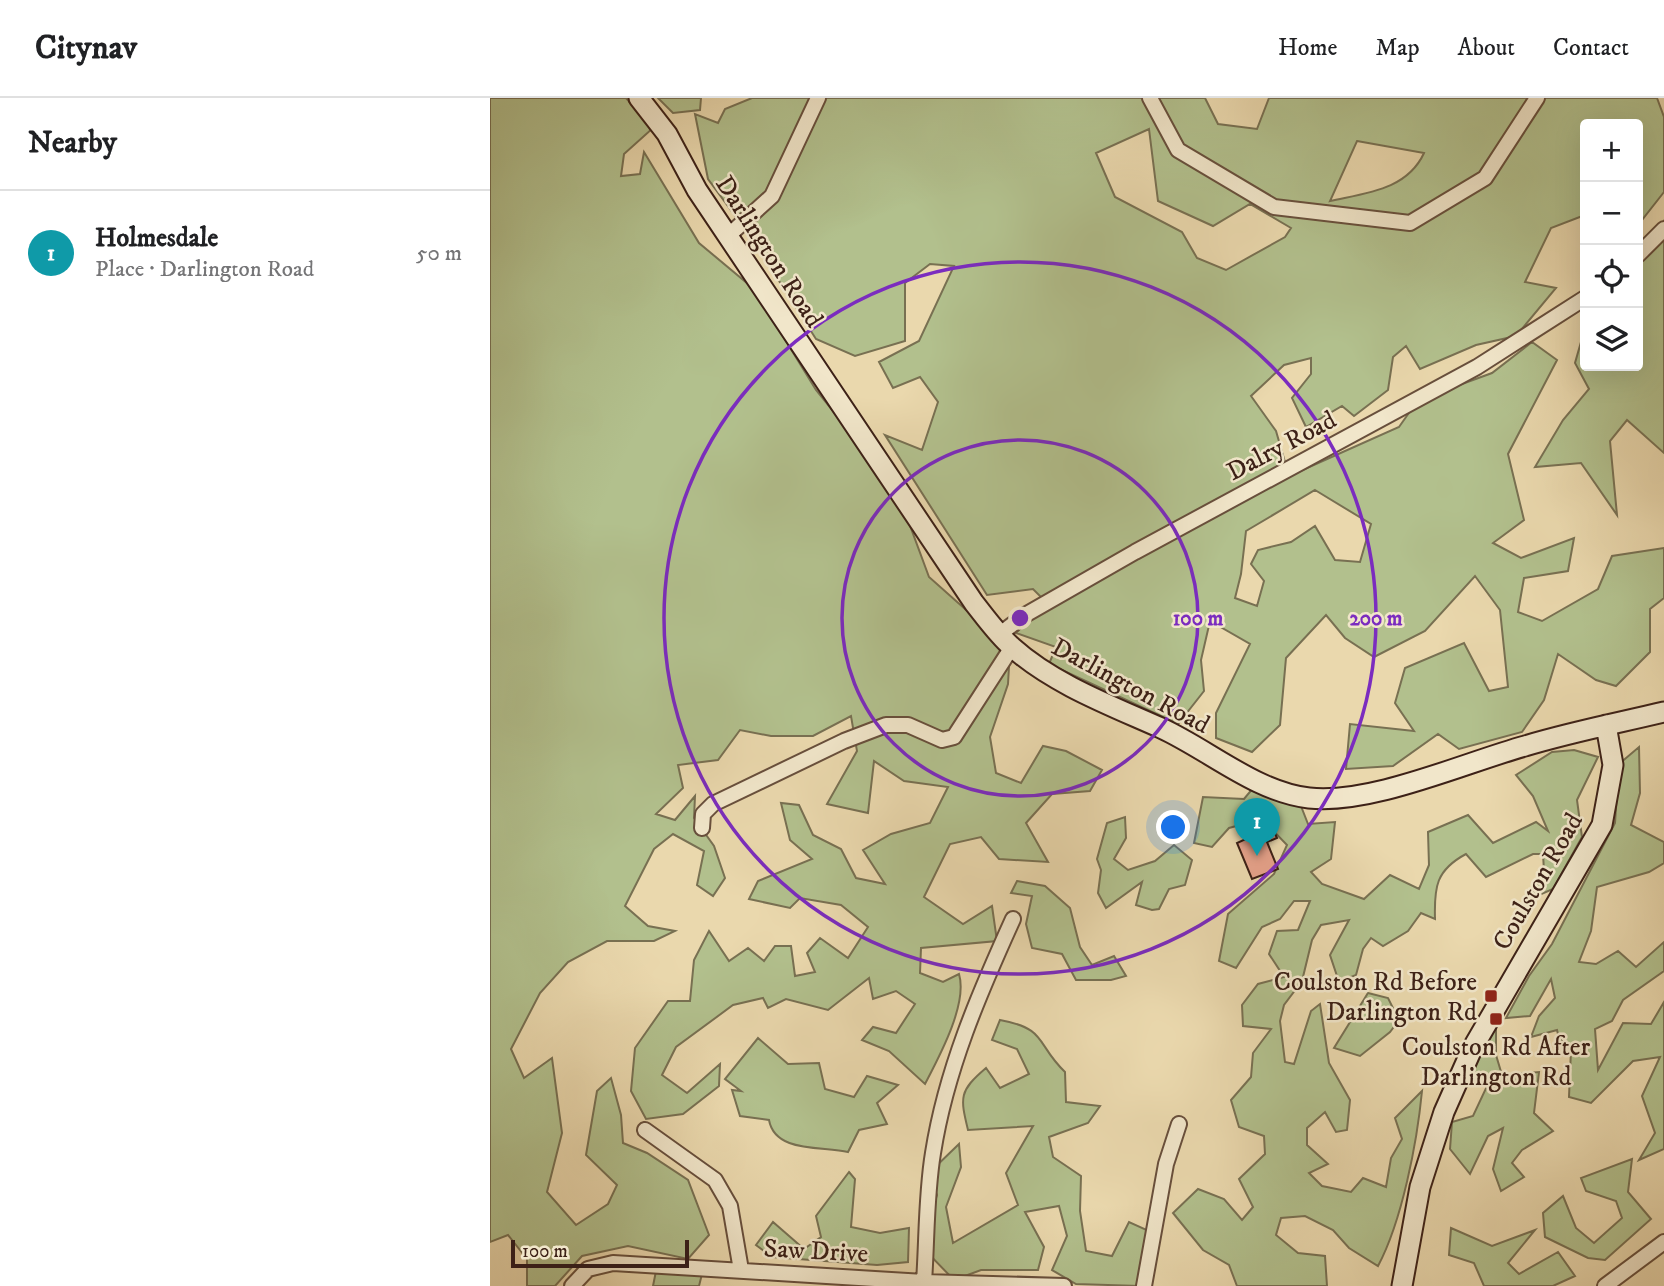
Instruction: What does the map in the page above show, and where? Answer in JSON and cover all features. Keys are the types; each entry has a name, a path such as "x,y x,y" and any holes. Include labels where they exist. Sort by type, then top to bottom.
{"street":[{"name":"Darlington Road","path":"639,98 667,134 697,190 974,603 1006,641 1034,664 1270,786 1308,798 1359,797 1599,727 1664,712"},
{"path":"728,236 772,196 818,98"},
{"path":"1150,98 1178,150 1274,207 1410,223 1485,178 1536,98"},
{"path":"1643,250 1664,229"},
{"name":"Dalry Road","path":"702,828 704,814 713,804 844,741 886,725 908,725 942,740 954,737 1006,641 1025,615 1135,552 1477,367 1580,301"},
{"name":"Coulston Road","path":"1402,1286 1420,1187 1444,1112 1472,1049 1602,825 1613,765 1599,727"},
{"path":"924,1282 933,1152 973,1005 1013,919"},
{"path":"1144,1286 1166,1164 1178,1124"},
{"path":"645,1130 715,1180 730,1206 741,1270"},
{"path":"1605,1286 1664,1242"},
{"name":"Saw Drive","path":"572,1286 588,1269 613,1263 924,1282 1050,1283 1064,1286"}],"green space":[{"path":"490,98 626,98 653,128 624,154 621,176 640,174 644,152 699,243 754,289 816,390 874,462 909,523 929,577 1010,649 1008,684 990,737 996,773 1021,783 1043,746 1066,751 1102,770 1090,791 1052,794 1026,823 1048,862 999,859 981,837 950,844 924,897 963,924 992,906 997,941 921,948 920,973 943,982 959,974 961,986 951,1030 925,1084 889,1051 862,1040 873,1027 896,1033 915,1004 896,991 873,999 869,978 828,1010 786,999 768,1008 763,998 733,1005 676,1047 662,1075 687,1093 720,1064 719,1086 683,1114 646,1119 631,1091 635,1048 668,1001 690,1001 694,960 709,931 729,961 748,948 764,961 775,946 791,946 795,976 815,972 807,953 820,938 848,958 868,927 841,905 800,898 790,908 749,899 758,881 812,859 790,840 781,803 799,805 813,835 841,849 856,878 885,884 863,850 891,834 930,823 948,787 904,781 874,761 868,813 827,804 857,751 851,716 813,736 771,736 740,730 718,760 678,765 683,788 656,814 675,820 695,796 694,818 714,846 725,878 713,896 697,885 704,851 673,834 654,849 625,906 648,926 675,931 654,941 607,941 568,962 540,993 511,1049 524,1078 552,1058 562,1133 547,1192 576,1225 608,1204 617,1185 586,1155 597,1091 611,1078 621,1115 623,1143 647,1153 688,1180 709,1235 688,1259 628,1246 582,1256 555,1286 527,1286 527,1259 508,1235 490,1242"},
{"path":"658,98 701,98 700,110 673,113"},
{"path":"752,98 1205,98 1218,124 1257,129 1269,98 1657,98 1664,117 1664,192 1643,219 1643,119 1580,119 1580,217 1551,228 1525,282 1556,288 1516,336 1476,345 1420,369 1406,346 1393,357 1388,390 1354,416 1342,406 1306,427 1292,398 1311,374 1311,358 1284,365 1251,396 1276,431 1289,476 1399,427 1418,400 1492,373 1532,342 1557,360 1508,454 1524,520 1493,543 1521,558 1574,538 1568,571 1524,578 1518,612 1542,621 1598,589 1612,556 1664,548 1664,598 1650,609 1650,652 1616,686 1596,680 1558,654 1544,700 1522,732 1459,749 1438,734 1393,766 1346,769 1350,724 1414,731 1395,703 1405,668 1464,643 1489,691 1508,687 1500,610 1475,576 1425,631 1374,657 1345,638 1326,615 1286,658 1280,725 1252,752 1216,738 1216,713 1250,644 1210,621 1201,660 1204,691 1178,724 1049,664 1056,647 1016,633 1046,602 1033,589 987,595 885,435 922,450 938,402 920,377 893,388 879,362 919,341 954,266 930,264 905,283 905,341 855,356 816,339 753,240 708,179 695,114 718,123 725,109","holes":["1149,129 1158,201 1213,226 1250,204 1291,228 1285,237 1226,270 1197,258 1182,232 1115,197 1096,153","1357,141 1424,153 1417,165 1396,182 1371,192 1330,201","1315,490 1371,524 1360,562 1335,560 1315,526 1291,542 1258,550 1251,564 1264,581 1257,606 1235,598 1246,531"]},
{"path":"1664,221 1664,453 1627,420 1610,441 1617,515 1581,463 1535,467 1563,420 1589,389 1575,363 1580,346 1580,371 1643,371 1643,255"},
{"path":"1639,747 1640,793 1631,825 1664,842 1664,863 1649,872 1597,887 1591,931 1579,962 1596,964 1618,951 1636,967 1664,942 1664,971 1623,1000 1612,1021 1595,1029 1598,1070 1623,1023 1651,1024 1664,1002 1664,1149 1639,1160 1655,1133 1642,1096 1660,1057 1633,1061 1591,1103 1569,1097 1571,1050 1559,1038 1557,1030 1531,1037 1539,1016 1555,998 1551,979 1530,1016 1506,1018 1529,976 1552,944 1615,823 1619,764"},
{"path":"1574,750 1598,757 1577,800 1582,837 1553,889 1530,899 1544,871 1543,854 1533,854 1486,877 1466,854 1448,866 1439,880 1435,898 1435,919 1421,913 1408,931 1383,946 1371,938 1363,949 1356,975 1339,982 1330,955 1349,920 1321,925 1312,940 1302,981 1284,1005 1280,1021 1285,1062 1294,1064 1311,1011 1320,1004 1329,1063 1350,1100 1347,1130 1336,1132 1325,1112 1307,1128 1307,1145 1328,1164 1309,1173 1322,1186 1351,1192 1363,1178 1386,1187 1391,1158 1402,1139 1395,1118 1422,1091 1407,1181 1387,1248 1378,1266 1349,1248 1333,1230 1305,1216 1281,1218 1276,1235 1298,1253 1325,1256 1327,1286 1237,1286 1229,1265 1203,1250 1173,1213 1198,1189 1224,1199 1242,1220 1253,1207 1239,1179 1265,1154 1264,1136 1239,1127 1231,1100 1251,1077 1253,1053 1271,1029 1243,1026 1242,1005 1258,984 1284,977 1269,954 1277,931 1298,930 1310,901 1294,901 1280,919 1262,927 1236,968 1219,961 1228,914 1274,874 1287,845 1262,819 1229,828 1212,847 1194,843 1203,797 1244,799 1254,787 1299,801 1308,824 1335,822 1331,859 1311,872 1322,884 1364,899 1390,875 1419,889 1429,865 1428,832 1468,815 1493,843 1536,822 1548,831 1533,796 1516,775 1552,752"},
{"path":"1125,817 1126,838 1114,859 1128,870 1155,861 1174,845 1192,860 1185,885 1169,889 1159,909 1152,910 1136,905 1142,882 1106,908 1098,893 1101,870 1097,859 1107,823"},
{"path":"1017,881 1045,886 1070,908 1080,947 1092,965 1114,956 1126,976 1111,980 1076,980 1062,954 1032,948 1026,924 1032,896 1011,893"},
{"path":"1368,993 1388,998 1399,1020 1390,1032 1360,1056 1334,1048"},
{"path":"1000,1020 1026,1028 1039,1038 1065,1072 1066,1102 1100,1106 1088,1123 1049,1137 1053,1157 1081,1176 1080,1211 1086,1251 1112,1256 1129,1222 1149,1231 1140,1286 1076,1284 1052,1270 1067,1236 1059,1206 1025,1212 1044,1247 1038,1270 981,1270 954,1280 921,1246 937,1195 929,1173 959,1144 961,1167 946,1207 953,1243 1018,1205 1006,1173 1033,1126 968,1130 963,1102 966,1089 986,1068 1000,1088 1029,1074 1017,1049 992,1040"},
{"path":"1496,1023 1496,1055 1502,1075 1539,1072 1534,1113 1553,1131 1522,1150 1512,1163 1524,1177 1501,1191 1493,1169 1503,1128 1488,1136 1470,1174 1450,1149 1452,1122 1473,1116 1489,1082 1471,1072"},
{"path":"758,1038 788,1064 819,1063 825,1089 854,1097 867,1076 898,1085 877,1103 887,1124 859,1130 848,1152 790,1143 773,1131 769,1120 740,1116 732,1090 741,1091 725,1079"},
{"path":"1632,1159 1628,1192 1651,1219 1605,1260 1588,1258 1545,1237 1543,1213 1563,1196 1576,1228 1594,1243 1622,1218 1616,1201 1586,1191 1581,1178"},
{"path":"849,1172 855,1179 851,1227 880,1233 909,1228 908,1262 877,1265 772,1257 756,1245 773,1222 804,1249 821,1237 816,1216"},
{"path":"1451,1228 1492,1246 1535,1230 1508,1263 1519,1274 1558,1252 1575,1276 1553,1286 1484,1286 1474,1263 1449,1255"},
{"path":"656,1271 702,1274 699,1286 653,1286"}],"building":[{"path":"1272,827 1277,838 1267,842 1278,869 1252,879 1237,843"}],"place":[{"name":"Holmesdale","path":"1257,856"},
{"name":"Coulston Rd Before Darlington Rd","path":"1491,996"},
{"name":"Coulston Rd After Darlington Rd","path":"1496,1019"}]}
